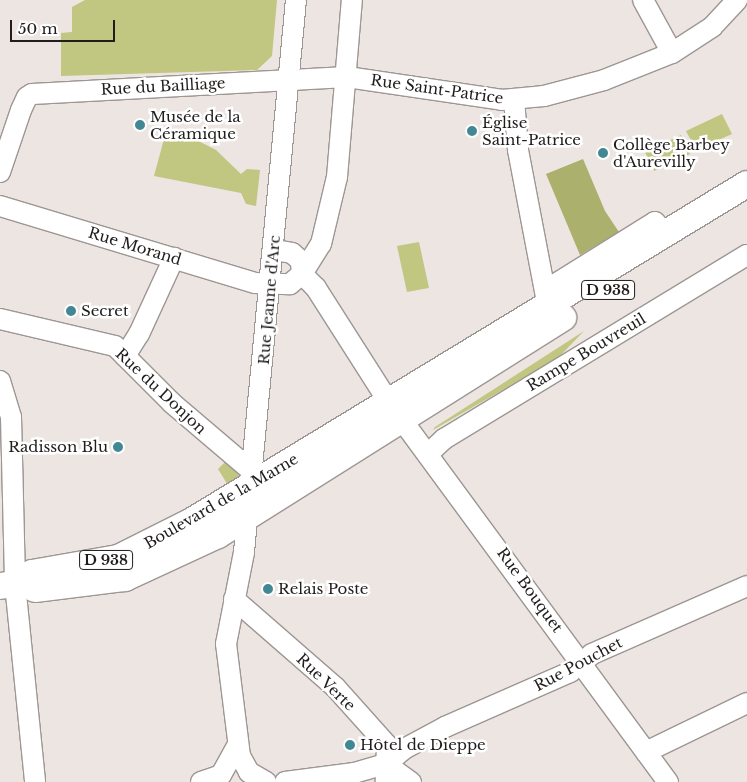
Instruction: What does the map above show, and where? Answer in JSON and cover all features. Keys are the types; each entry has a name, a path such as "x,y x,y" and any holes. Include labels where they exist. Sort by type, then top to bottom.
{"main road":[{"name":"Boulevard de la Marne","path":"7,585 34,589 124,578 179,555 248,519 395,411 476,347 547,298 660,228 747,184"},
{"name":"Boulevard de la Marne","path":"7,585 32,573 118,558 251,479 395,411 747,202"}],"street":[{"name":"Rue Jeanne d'Arc","path":"266,782 249,772 238,746 226,644 234,599 244,560 296,0"},
{"path":"302,274 321,244 337,177 347,77 352,0"},
{"path":"643,0 672,53"},
{"name":"Rue Saint-Patrice","path":"289,79 347,77 514,99 563,92 604,80 672,53 712,27 737,0"},
{"name":"Rue du Bailliage","path":"0,172 27,97 36,93 289,79"},
{"path":"514,99 518,150 547,298"},
{"name":"Rue Morand","path":"0,206 255,283 290,284 302,274"},
{"name":"Rue Bouquet","path":"274,250 298,256 301,260 302,274 316,288 395,411 429,453 668,782"},
{"name":"Rampe Bouvreuil","path":"429,453 444,439 747,255"},
{"path":"125,356 139,334 174,258"},
{"name":"Rue du Donjon","path":"0,319 115,346 251,479"},
{"path":"0,381 11,417 7,585 35,782"},
{"name":"Rue Pouchet","path":"386,773 404,749 445,727 582,664 592,654 747,586"},
{"name":"Rue Verte","path":"234,599 335,688 387,746 386,773"},
{"path":"646,752 747,703"},
{"path":"201,782 221,775 238,746"},
{"path":"285,782 354,773 386,773 410,782"}],"green space":[{"path":"85,0 277,0 272,56 257,70 61,76 61,33 72,32 72,7"},
{"path":"722,114 732,134 696,150 686,131"},
{"path":"177,130 216,150 241,174 247,169 260,170 256,206 246,204 241,193 154,176 164,139 173,138"},
{"path":"681,135 690,154 654,171 645,152"},
{"path":"583,159 605,211 619,232 580,255 546,174"},
{"path":"419,242 429,288 407,292 397,246"},
{"path":"584,331 558,358 433,430 435,427"},
{"path":"227,460 240,477 229,487 218,469"}],"place":[{"name":"Musée de la Céramique","path":"140,125"},
{"name":"Église Saint-Patrice","path":"472,131"},
{"name":"Collège Barbey d'Aurevilly","path":"603,153"},
{"name":"Secret","path":"71,311"},
{"name":"Radisson Blu","path":"118,447"},
{"name":"Relais Poste","path":"268,589"},
{"name":"Hôtel de Dieppe","path":"350,745"}]}
